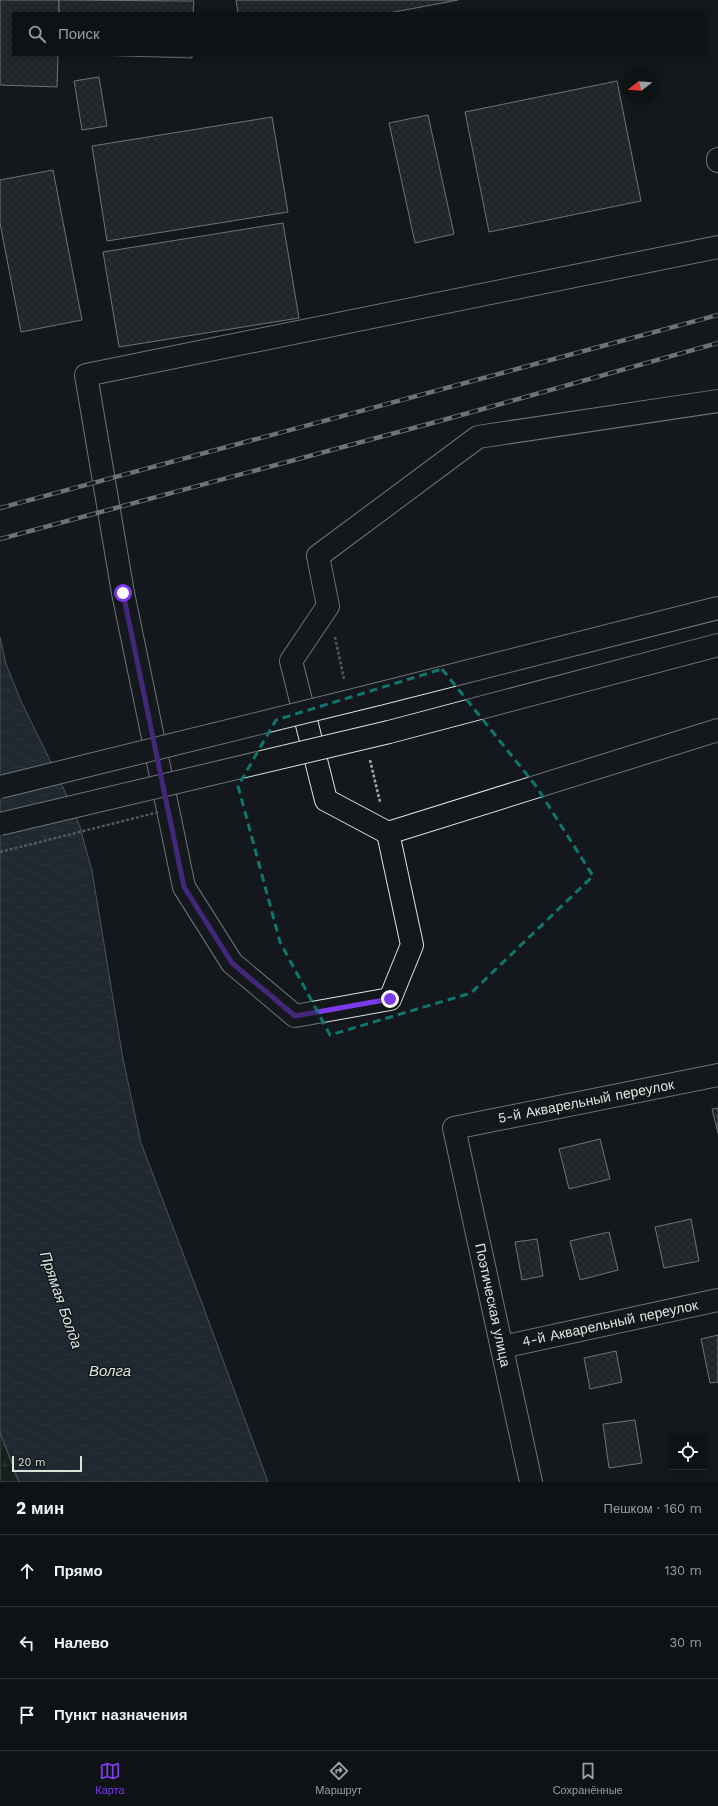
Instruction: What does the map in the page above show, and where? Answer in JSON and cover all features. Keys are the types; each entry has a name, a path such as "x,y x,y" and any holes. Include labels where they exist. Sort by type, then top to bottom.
{"main road":[{"path":"388,833 412,945 390,999 295,1016 232,963 184,887 123,593 86,375 718,247"},
{"path":"718,401 478,437 318,556 328,606 291,661 326,800 388,833 718,730"},
{"path":"0,787 378,694 718,608"},
{"path":"0,824 389,732 718,645"},
{"name":"5-й Акварельный переулок","path":"454,1128 718,1075"},
{"name":"Поэтическая улица","path":"454,1128 531,1482"},
{"name":"4-й Акварельный переулок","path":"502,1347 718,1300"}],"path":[{"path":"328,606 344,679"},
{"path":"370,760 388,833"}],"highlighted area":[{"path":"442,669 536,786 593,876 471,993 330,1035 280,942 238,786 276,720"}],"green space":[{"path":"0,1432 19,1482 0,1482"}],"water":[{"name":"Волга","path":"0,637 6,664 21,701 62,785 80,827 92,871 123,1059 141,1143 268,1482 19,1482 0,1432"}],"building":[{"path":"0,0 59,0 59,12 12,12 12,56 58,56 57,87 0,85"},
{"path":"59,0 194,1 193,12 59,12"},
{"path":"236,0 458,0 394,12 238,12"},
{"path":"125,56 192,56 192,58"},
{"path":"99,77 107,126 82,130 74,81"},
{"path":"617,81 641,201 489,232 465,112"},
{"path":"428,115 454,234 415,243 389,123"},
{"path":"272,117 288,212 107,241 92,146"},
{"path":"53,170 82,320 21,332 0,223 0,180"},
{"path":"283,223 299,318 119,347 103,252"},
{"path":"718,1108 718,1133 712,1109"},
{"path":"600,1139 610,1179 569,1189 559,1149"},
{"path":"691,1219 699,1261 664,1268 655,1227"},
{"path":"609,1232 618,1270 580,1280 570,1241"},
{"path":"537,1239 543,1276 522,1280 515,1242"},
{"path":"718,1335 718,1382 710,1383 701,1339"},
{"path":"616,1351 622,1382 590,1389 584,1358"},
{"path":"635,1420 642,1463 609,1468 603,1424"}],"railway":[{"path":"0,508 718,315"},
{"path":"0,539 447,419 718,343"}],"route":[{"path":"123,593 184,887 232,963 295,1016 390,999"}],"water label":[{"name":"Прямая Болда","path":"61,1300"}]}
